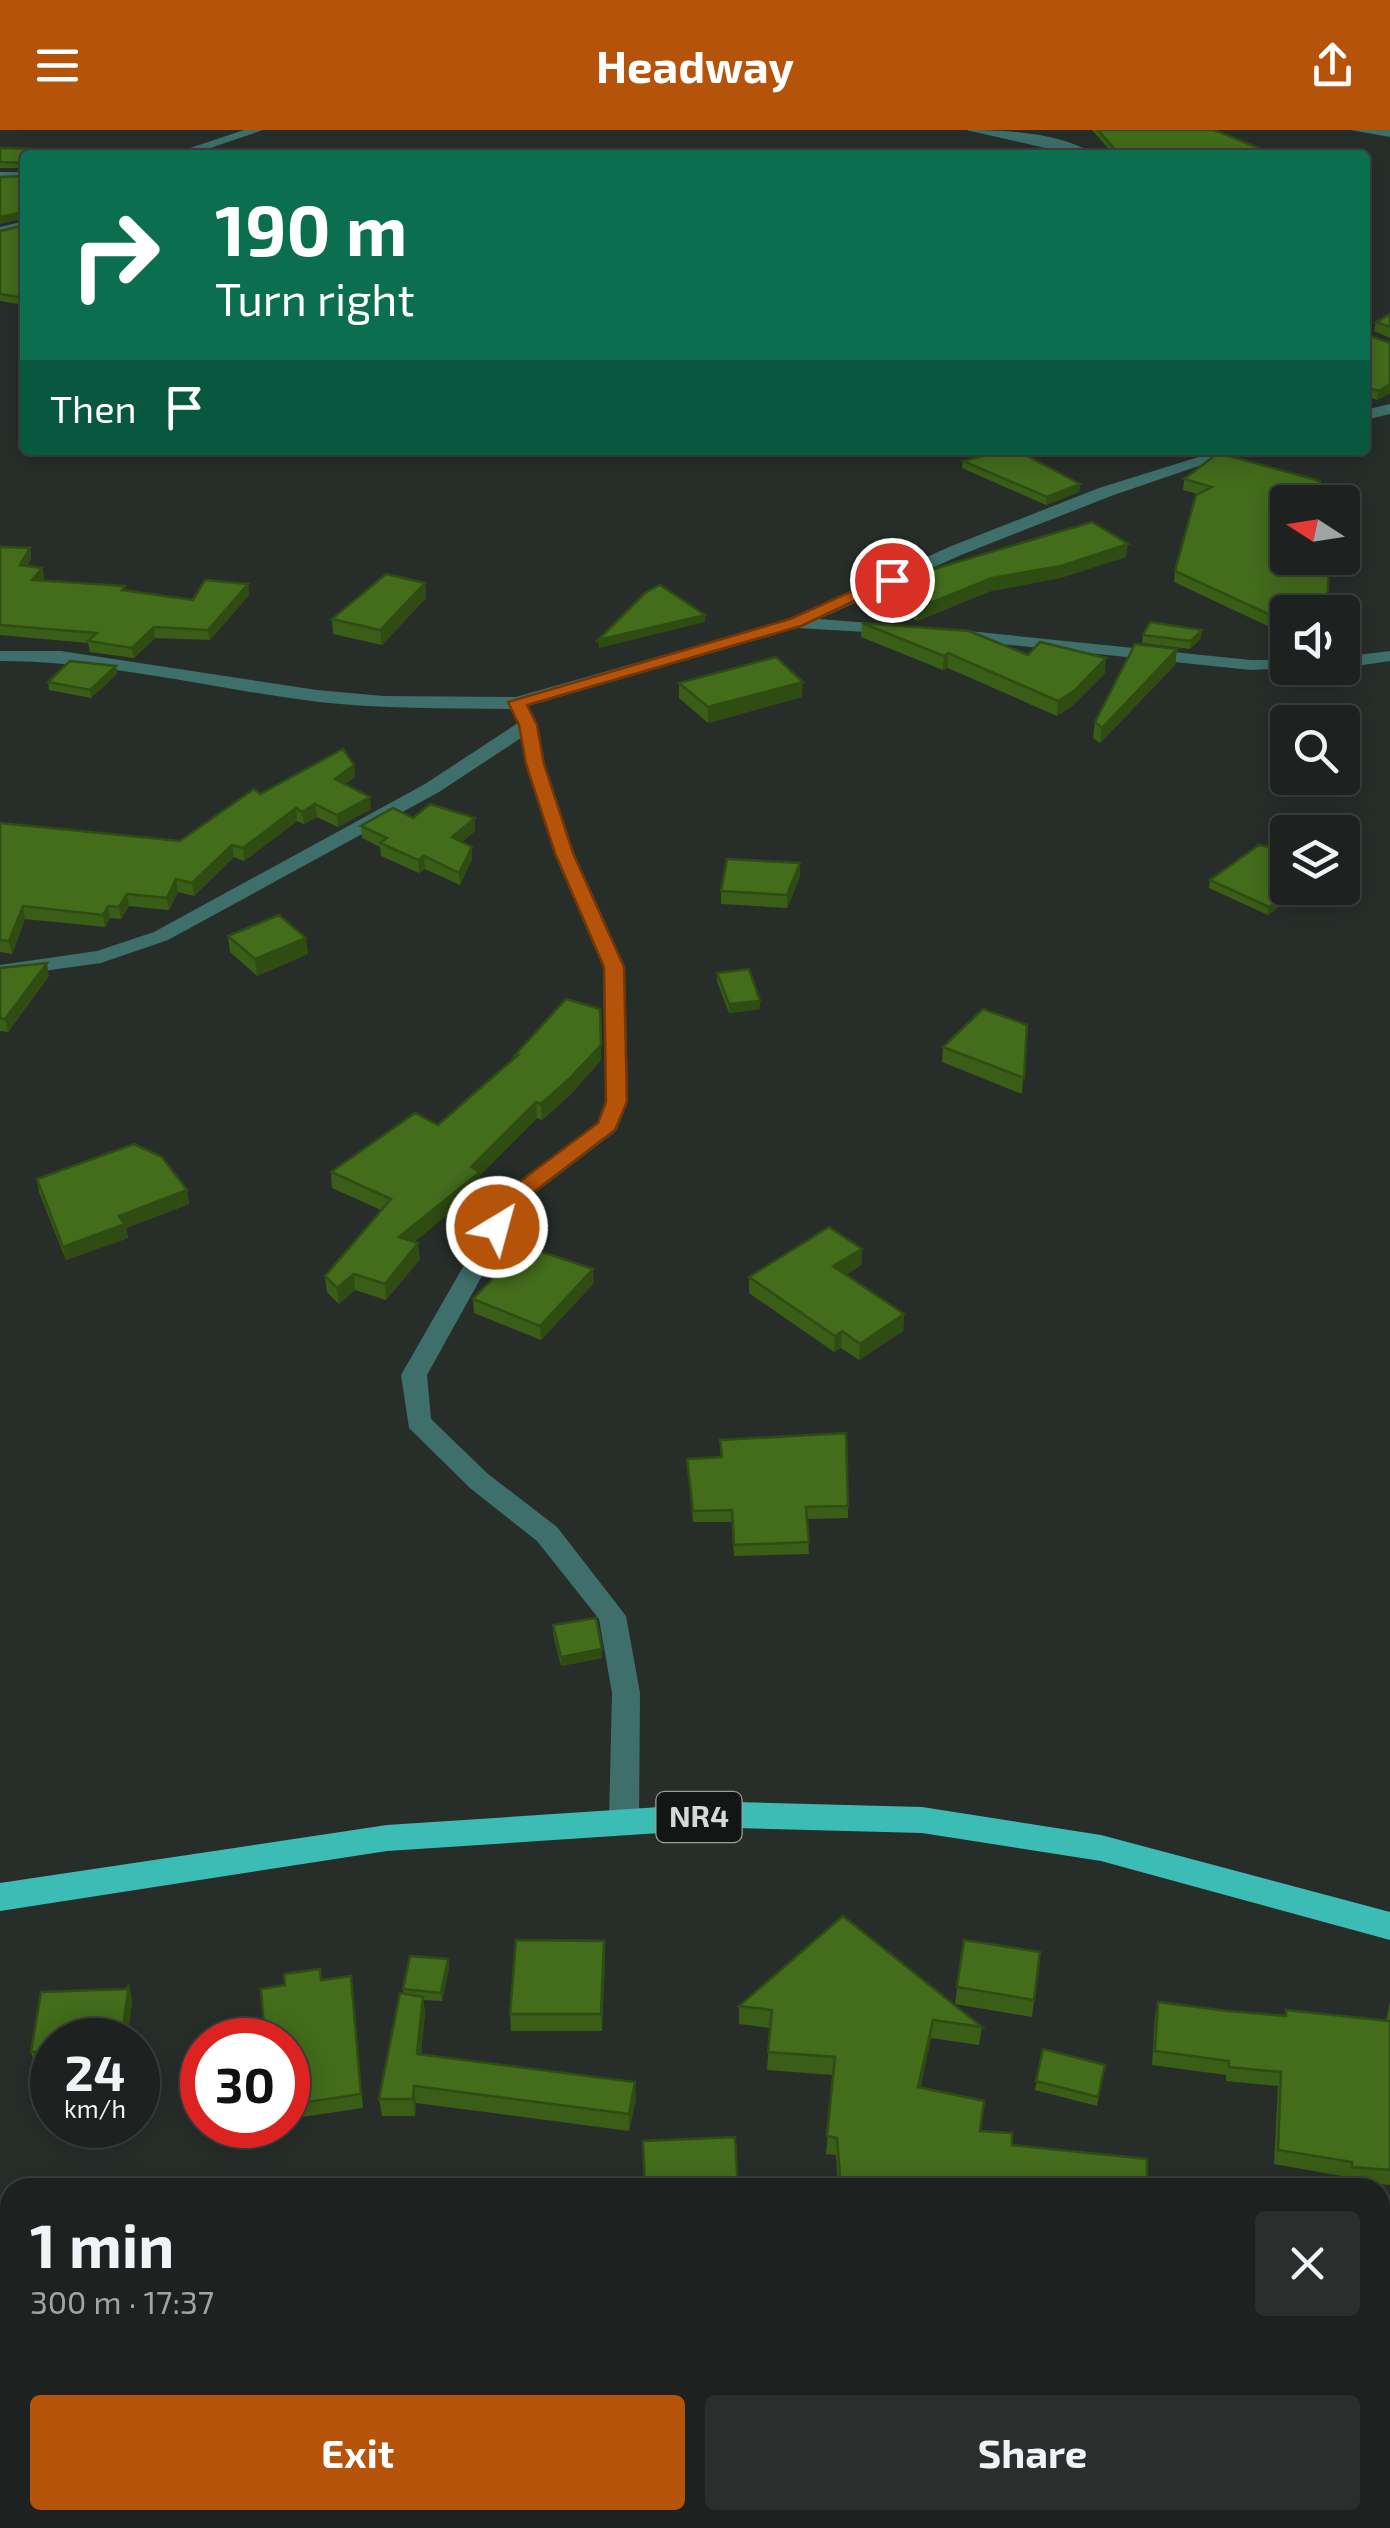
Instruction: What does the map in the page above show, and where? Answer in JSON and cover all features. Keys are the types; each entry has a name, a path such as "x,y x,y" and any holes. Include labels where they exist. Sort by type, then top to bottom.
{"highway":[{"name":"NR4","path":"0,1897 387,1838 736,1815 922,1820 1101,1848 1390,1926"}],"street":[{"path":"192,150 258,130"},
{"path":"972,130 1076,150"},
{"path":"1357,130 1390,133"},
{"path":"0,971 102,958 161,936 432,788 522,714 796,623 988,538 1105,492 1222,455"},
{"path":"796,623 1270,665"},
{"path":"0,656 61,656 350,699 522,714"},
{"path":"1360,660 1390,656"},
{"path":"522,714 564,853 614,967 617,1102 608,1126 514,1197 414,1375 418,1422 479,1481 547,1534 612,1616 626,1693 624,1820"}],"building":[{"path":"1098,130 1214,130 1264,150 1116,150"},
{"path":"0,148 73,150 20,150 20,163 0,162"},
{"path":"20,176 20,213 0,217 0,177"},
{"path":"20,226 20,297 0,294 0,231"},
{"path":"1390,314 1390,327 1376,322"},
{"path":"1370,336 1390,343 1390,384 1379,391 1370,388"},
{"path":"987,455 1025,455 1080,484 1047,497 963,461"},
{"path":"1215,455 1320,481 1320,485 1270,485 1270,575 1329,575 1328,595 1270,595 1270,615 1175,571 1196,495 1212,487 1184,479"},
{"path":"1092,522 1128,544 1061,566 992,578 918,608 880,585"},
{"path":"0,547 30,548 20,565 42,568 32,580 125,586 122,590 193,600 205,580 248,584 208,630 154,627 132,648 88,641 97,633 0,625"},
{"path":"386,574 425,583 380,630 332,619"},
{"path":"660,585 705,615 598,640 645,593"},
{"path":"1150,622 1202,630 1191,641 1143,635"},
{"path":"862,623 969,631 1028,655 1040,642 1106,658 1074,691 1058,701 948,653 944,656"},
{"path":"1135,644 1177,649 1102,728 1095,722"},
{"path":"776,657 803,682 708,707 679,683"},
{"path":"70,661 116,666 90,690 48,682"},
{"path":"343,749 354,765 335,779 370,797 337,815 315,804 302,812 296,808 243,848 232,845 192,883 176,879 167,898 127,894 119,907 108,906 103,915 23,906 9,941 0,940 0,823 180,841 254,789 260,794"},
{"path":"430,804 475,818 452,837 472,847 459,873 424,856 418,860 380,843 387,838 361,826 393,808 413,818"},
{"path":"1259,845 1270,847 1269,907 1210,880"},
{"path":"727,859 800,863 787,895 721,891"},
{"path":"279,915 306,938 255,959 228,936"},
{"path":"47,963 5,1019 0,1018 0,968"},
{"path":"749,969 760,1001 729,1004 717,973"},
{"path":"566,999 600,1009 601,1045 471,1167 480,1172 399,1237 418,1243 385,1284 354,1274 337,1288 325,1276 391,1199 331,1172 415,1113 438,1125 518,1055"},
{"path":"983,1009 1027,1025 1024,1078 943,1047"},
{"path":"134,1144 162,1157 187,1190 119,1216 125,1224 63,1247 37,1179"},
{"path":"829,1227 862,1249 833,1266 904,1314 860,1344 842,1331 835,1336 749,1277"},
{"path":"524,1246 593,1269 540,1326 473,1299"},
{"path":"846,1433 848,1506 806,1507 809,1542 734,1545 732,1510 693,1511 687,1459 722,1457 720,1440"},
{"path":"596,1618 602,1649 561,1657 553,1625"},
{"path":"843,1916 982,2027 933,2020 918,2087 984,2101 980,2131 1012,2133 1012,2145 1147,2159 1147,2178 840,2178 837,2138 827,2136 835,2057 768,2052 772,2010 739,2006"},
{"path":"516,1940 604,1941 601,2014 510,2014"},
{"path":"964,1940 1040,1952 1034,2000 957,1987"},
{"path":"410,1956 448,1959 441,1993 403,1989"},
{"path":"320,1969 321,1980 351,1976 361,2094 310,2102 310,2018 263,2018 261,1989 285,1985 284,1974"},
{"path":"129,1985 124,2018 37,2018 41,1992 126,1989"},
{"path":"400,1993 423,1997 417,2054 635,2082 629,2114 414,2086 413,2099 379,2099"},
{"path":"1158,2002 1286,2016 1286,2010 1390,2021 1390,2170 1352,2167 1352,2162 1278,2150 1281,2072 1229,2067 1229,2061 1155,2051"},
{"path":"1043,2049 1105,2065 1098,2097 1036,2081"},
{"path":"735,2137 737,2178 645,2178 643,2141"}],"route":[{"path":"497,1227 514,1197 608,1126 617,1102 614,967 564,853 535,764 528,725 517,702 796,623 892,580"}]}
